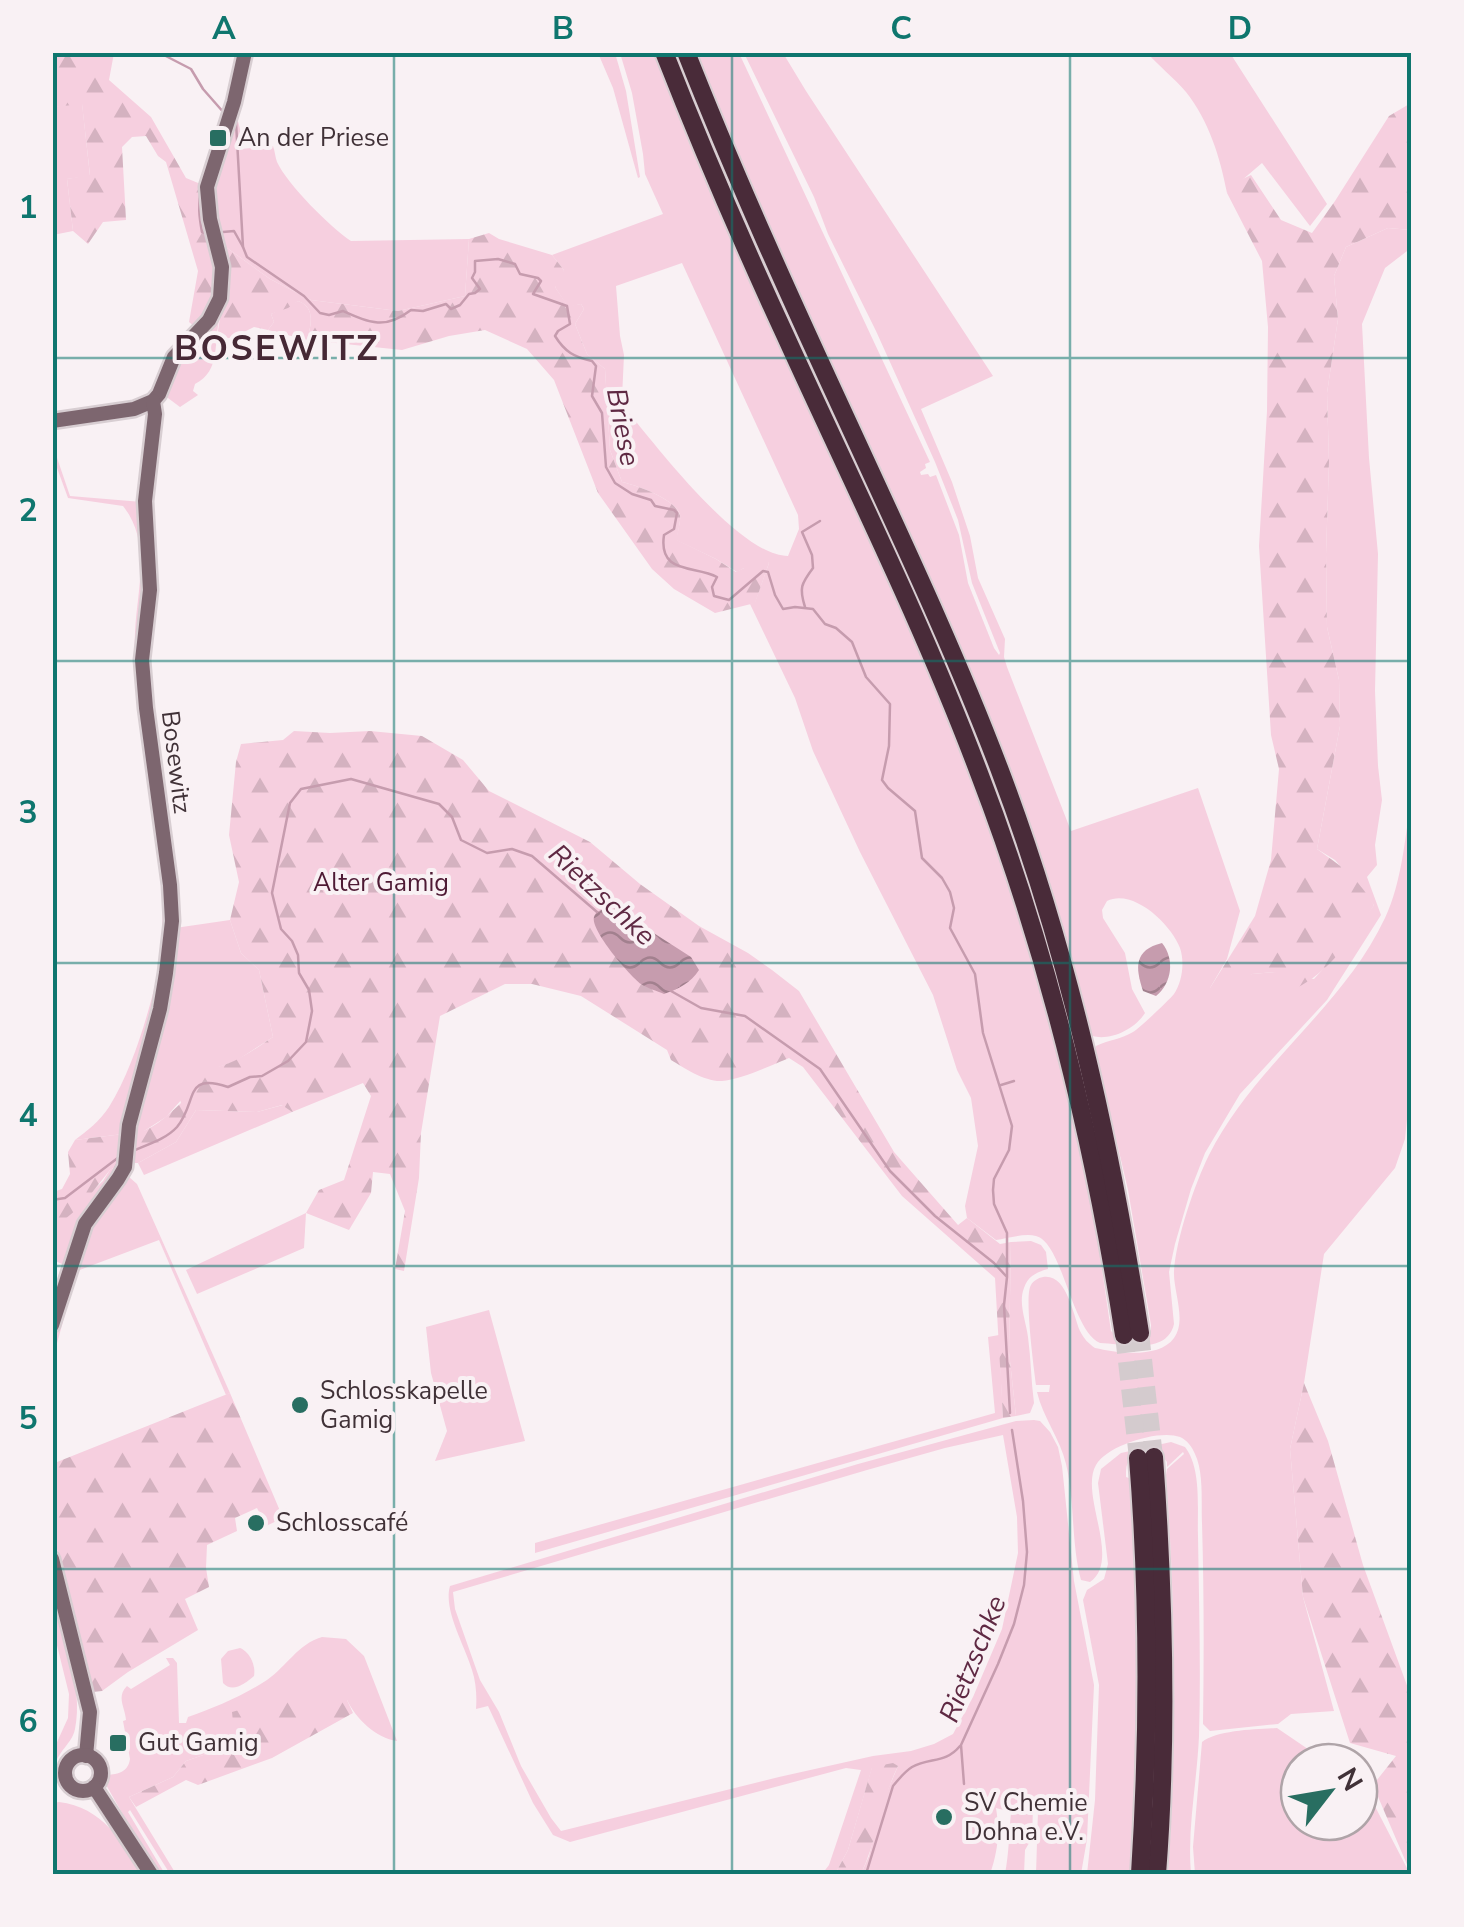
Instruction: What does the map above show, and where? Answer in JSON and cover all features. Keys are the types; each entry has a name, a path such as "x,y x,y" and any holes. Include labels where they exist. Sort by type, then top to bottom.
{"highway":[{"path":"664,52 757,273 929,650 985,788 1067,1046 1132,1334 1118,1200 1087,1058 1026,842 947,641 776,268 686,52"},
{"path":"1140,1874 1148,1718 1146,1458 1161,1550 1165,1717 1157,1874"}],"street":[{"name":"Bosewitz","path":"52,1325 85,1224 125,1167 129,1124 160,1009 172,921 142,660 150,590 145,501 155,414 152,401 159,394 174,356 209,320 220,298 222,268 207,187 241,78 245,52"},
{"path":"52,422 134,409 152,401"},
{"path":"52,1559 90,1712 86,1756"},
{"path":"86,1756 100,1768 100,1779 94,1788 80,1791 71,1787 65,1772 68,1763 86,1756"},
{"path":"94,1788 151,1874"}],"green space":[{"path":"52,53 114,53 109,80 151,117 186,178 203,185 216,254 215,297 196,328 189,322 198,271 166,162 146,136 132,137 122,147 126,220 103,222 88,244 73,231 67,179 90,175 82,104 53,107"},
{"path":"598,53 615,53 626,91 638,178 613,88"},
{"path":"620,53 654,53 689,143 892,589 957,742 1030,950 1058,1049 1092,1201 1111,1331 1125,1337 1146,1333 1151,1325 1128,1190 1095,1049 1136,1030 1174,994 1182,972 1180,948 1150,911 1128,899 1107,901 1103,918 1125,953 1132,989 1145,1013 1122,1032 1092,1036 1042,861 985,709 696,53 739,53 930,462 921,475 936,475 959,535 968,583 999,655 972,583 958,520 935,462 744,53 783,53 993,376 921,409 952,482 970,536 978,578 1005,639 1007,667 1071,831 1198,788 1240,911 1227,959 1210,988 1252,974 1275,972 1314,979 1374,905 1335,860 1317,849 1340,726 1339,680 1327,627 1327,393 1338,319 1334,276 1346,247 1388,228 1411,230 1411,248 1385,268 1362,324 1378,554 1375,691 1382,800 1375,845 1377,865 1367,877 1381,915 1327,1000 1240,1094 1205,1153 1169,1272 1174,1324 1170,1334 1154,1344 1100,1343 1082,1322 1045,1242 1032,1235 996,1240 967,1218 965,1206 978,1146 971,1098 957,1070 933,995 860,852 813,751 795,698 750,604 755,602 769,563 744,552 744,568 737,572 676,540 680,518 677,509 655,494 622,482 610,450 605,369 587,354 575,324 584,309 581,304 568,307 555,287 564,270 552,255 663,214 645,174 632,93","holes":["682,263 798,515 799,529 788,556 747,539 702,498 628,412 622,398 624,355 616,286"]},
{"path":"1147,53 1230,53 1327,204 1310,226 1262,163 1227,193 1217,153 1201,115 1186,92"},
{"path":"82,103 90,176 67,179 73,231 53,235 52,107"},
{"path":"1411,103 1411,230 1388,228 1346,247 1334,276 1338,319 1327,393 1327,627 1339,680 1340,726 1317,849 1349,873 1374,905 1340,953 1307,982 1295,989 1275,972 1252,974 1223,994 1210,988 1255,916 1271,860 1279,769 1271,735 1259,546 1268,327 1262,261 1227,193 1232,184 1251,175 1281,220 1312,233 1389,116"},
{"path":"234,117 240,129 241,149 273,146 277,162 290,182 351,241 469,239 465,296 398,311 311,300 270,279 223,245 214,218 212,187"},
{"path":"489,233 552,255 564,270 555,287 568,306 581,304 584,309 575,324 587,354 605,369 610,450 622,482 664,498 680,515 677,540 736,572 744,568 744,551 758,552 769,563 755,603 715,613 674,589 652,569 598,493 554,380 527,349 485,330 402,350 307,340 310,312 298,301 271,314 274,322 268,330 254,327 234,337 217,337 223,245 270,279 311,300 398,311 465,296 469,239"},
{"path":"298,301 310,312 307,340 268,330 274,322 271,314"},
{"path":"220,317 213,363 195,384 193,391 198,395 180,407 164,395 172,368"},
{"path":"52,443 70,496 142,502 146,563 140,629 166,894 163,970 158,968 162,884 135,674 141,567 137,535 123,506 68,498"},
{"name":"Alter Gamig","path":"294,731 422,736 463,760 489,791 590,842 640,884 699,926 748,953 799,991 894,1152 958,1225 967,1218 1000,1244 1011,1242 1009,1352 1016,1416 1003,1418 995,1278 902,1196 803,1067 789,1058 738,1078 709,1079 671,1060 667,1050 581,996 532,984 505,984 440,1016 404,1271 395,1269 405,1211 390,1174 373,1172 371,1193 349,1230 306,1213 319,1190 344,1180 371,1096 363,1083 292,1112 282,1105 257,1112 196,1110 176,1142 138,1163 130,1163 131,1134 152,1127 181,1103 177,1090 187,1069 223,1065 273,1037 259,970 241,953 230,920 239,882 229,835 241,744 283,740"},
{"path":"1411,799 1412,1070 1405,1139 1395,1168 1324,1254 1290,1449 1303,1597 1334,1711 1291,1714 1278,1724 1210,1731 1203,1724 1202,1488 1195,1454 1183,1438 1160,1435 1122,1445 1102,1458 1092,1477 1092,1492 1102,1559 1099,1572 1090,1582 1081,1580 1066,1464 1037,1392 1049,1392 1050,1385 1036,1385 1029,1292 1033,1282 1041,1277 1058,1282 1068,1296 1082,1334 1095,1348 1148,1352 1174,1338 1179,1323 1174,1279 1178,1243 1209,1155 1249,1093 1346,981 1367,951 1395,890"},
{"path":"230,920 241,953 259,970 273,1037 236,1061 207,1071 166,1117 141,1133 131,1134 175,928"},
{"path":"158,974 162,975 123,1134 75,1140 102,1117 118,1092"},
{"path":"283,1105 292,1112 144,1175 138,1163 176,1142 196,1110 257,1112"},
{"path":"123,1134 121,1164 110,1170 82,1205 53,1229 53,1192 62,1189 70,1174 68,1152 75,1140"},
{"path":"121,1164 71,1254 53,1312 53,1294 62,1264 53,1260 53,1229 110,1170"},
{"path":"129,1177 137,1184 230,1393 226,1395 159,1240 77,1271 53,1371 53,1336 88,1226"},
{"path":"306,1213 304,1248 197,1294 186,1270"},
{"path":"1031,1241 1046,1252 1048,1269 1030,1278 1022,1294 1034,1403 1030,1413 1016,1416 1009,1352 1011,1242"},
{"path":"489,1310 525,1441 435,1461 447,1431 431,1373 426,1327"},
{"path":"999,1335 1003,1418 535,1553 535,1543 995,1413 988,1337"},
{"path":"1304,1383 1328,1441 1363,1565 1409,1691 1411,1874 1379,1799 1379,1777 1396,1756 1379,1751 1379,1742 1350,1742 1303,1597 1290,1449"},
{"path":"230,1393 283,1518 266,1526 257,1508 235,1518 237,1531 207,1545 209,1587 185,1599 198,1630 102,1691 93,1692 58,1556 52,1464"},
{"path":"1016,1421 1040,1421 1058,1447 1074,1581 1094,1685 1087,1839 1081,1874 1036,1874 1038,1811 1033,1807 1032,1838 1025,1850 1024,1874 1005,1874 1011,1812 996,1808 998,1841 990,1874 861,1874 898,1766 872,1768 848,1850 835,1874 822,1874 829,1865 861,1770 846,1768 570,1842 553,1835 533,1803 488,1706 476,1709 474,1679 452,1617 450,1586","holes":["1003,1435 1017,1517 1018,1553 1002,1629 953,1734 911,1751 779,1777 561,1831 521,1766 499,1712 480,1680 455,1609 453,1592 867,1470"]},
{"path":"1171,1442 1185,1447 1194,1466 1198,1490 1200,1711 1191,1874 1168,1874 1174,1675 1166,1475 1183,1452 1167,1467 1160,1453 1136,1455 1127,1467 1138,1643 1131,1874 1087,1874 1095,1800 1099,1685 1083,1600 1087,1590 1104,1579 1108,1564 1098,1483 1101,1469 1121,1453"},
{"path":"52,1589 77,1695 73,1734 53,1770 53,1751 68,1718 69,1694 53,1629"},
{"path":"322,1637 346,1639 364,1656 397,1741 368,1727 347,1700 235,1733 212,1752 186,1761 173,1777 129,1797 176,1874 170,1874 130,1810 165,1874 157,1874 105,1783 107,1775 122,1772 130,1759 123,1721 124,1690 170,1665 166,1658 173,1658 177,1663 179,1723 186,1723 188,1717 267,1680 299,1650"},
{"path":"240,1648 252,1660 254,1676 230,1687 223,1683 221,1659 228,1651"},
{"path":"299,1693 347,1700 353,1713 272,1758 198,1785 186,1780 136,1807 129,1797 173,1777 186,1761 212,1752 234,1733 232,1712"},
{"path":"1277,1728 1298,1742 1279,1742 1279,1842 1379,1842 1379,1814 1410,1874 1195,1874 1193,1847 1202,1742 1248,1730"},
{"path":"893,1763 898,1766 861,1874 835,1874 848,1850 872,1767"},
{"path":"53,1803 87,1811 110,1828 145,1874 53,1874"}],"water":[{"path":"607,908 624,914 691,957 699,970 696,975 664,994 641,984 598,932 594,917"},
{"path":"1162,943 1169,956 1170,971 1156,996 1143,991 1138,967 1146,950"}],"waterway":[{"name":"Briese","path":"158,52 191,69 225,114"},
{"name":"Briese","path":"236,122 243,247 247,257 304,296 320,313 343,311 377,322 393,320 411,310 423,311 446,304 451,309 460,305 480,289 472,278 475,261 498,259 515,264 520,274 538,278 541,281 533,294 567,306 570,324 555,336 570,353 596,366 592,396 602,413 606,467 615,483 651,500 655,506 677,513 674,529 664,535 667,557 672,563 717,577 712,587 714,596 729,600 763,571 768,572 783,609 813,609 825,624 852,642 866,677 890,704 889,746 882,780 915,811 922,858 950,892 954,908 950,928 975,974 983,1033 1012,1126 1009,1150 994,1179 993,1190 994,1204 1007,1233 1004,1305 1010,1413"},
{"name":"Briese","path":"201,188 202,232 209,234"},
{"name":"Briese","path":"223,232 234,231 243,247"},
{"path":"805,607 802,586 813,568 802,532 820,521"},
{"name":"Rietzschke","path":"135,1150 177,1127 198,1086 214,1083 228,1087 262,1076 288,1061 306,1042 312,1011 309,990 299,973 292,941 281,929 272,893 290,803 301,789 351,779 439,804 452,817 461,840 487,853 512,849 532,856 597,912"},
{"name":"Rietzschke","path":"671,991 701,1008 745,1016 820,1069 890,1171 935,1216 1006,1276"},
{"path":"1001,1085 1014,1081"},
{"name":"Rietzschke","path":"52,1200 65,1198 119,1157"},
{"name":"Rietzschke","path":"964,1784 961,1745 1014,1624 1024,1585 1027,1552 1012,1430"},
{"path":"866,1874 893,1786 912,1767 943,1758 960,1746"}],"tunnel":[{"path":"1140,1333 1154,1457"},
{"path":"1124,1335 1138,1458"}],"place":[{"name":"An der Priese","path":"218,138"},
{"name":"Schlosskapelle Gamig","path":"300,1405"},
{"name":"Schlosscafé","path":"256,1523"},
{"name":"Gut Gamig","path":"118,1743"},
{"name":"SV Chemie Dohna e.V.","path":"944,1817"}],"district":[{"name":"BOSEWITZ","path":"277,348"}]}
